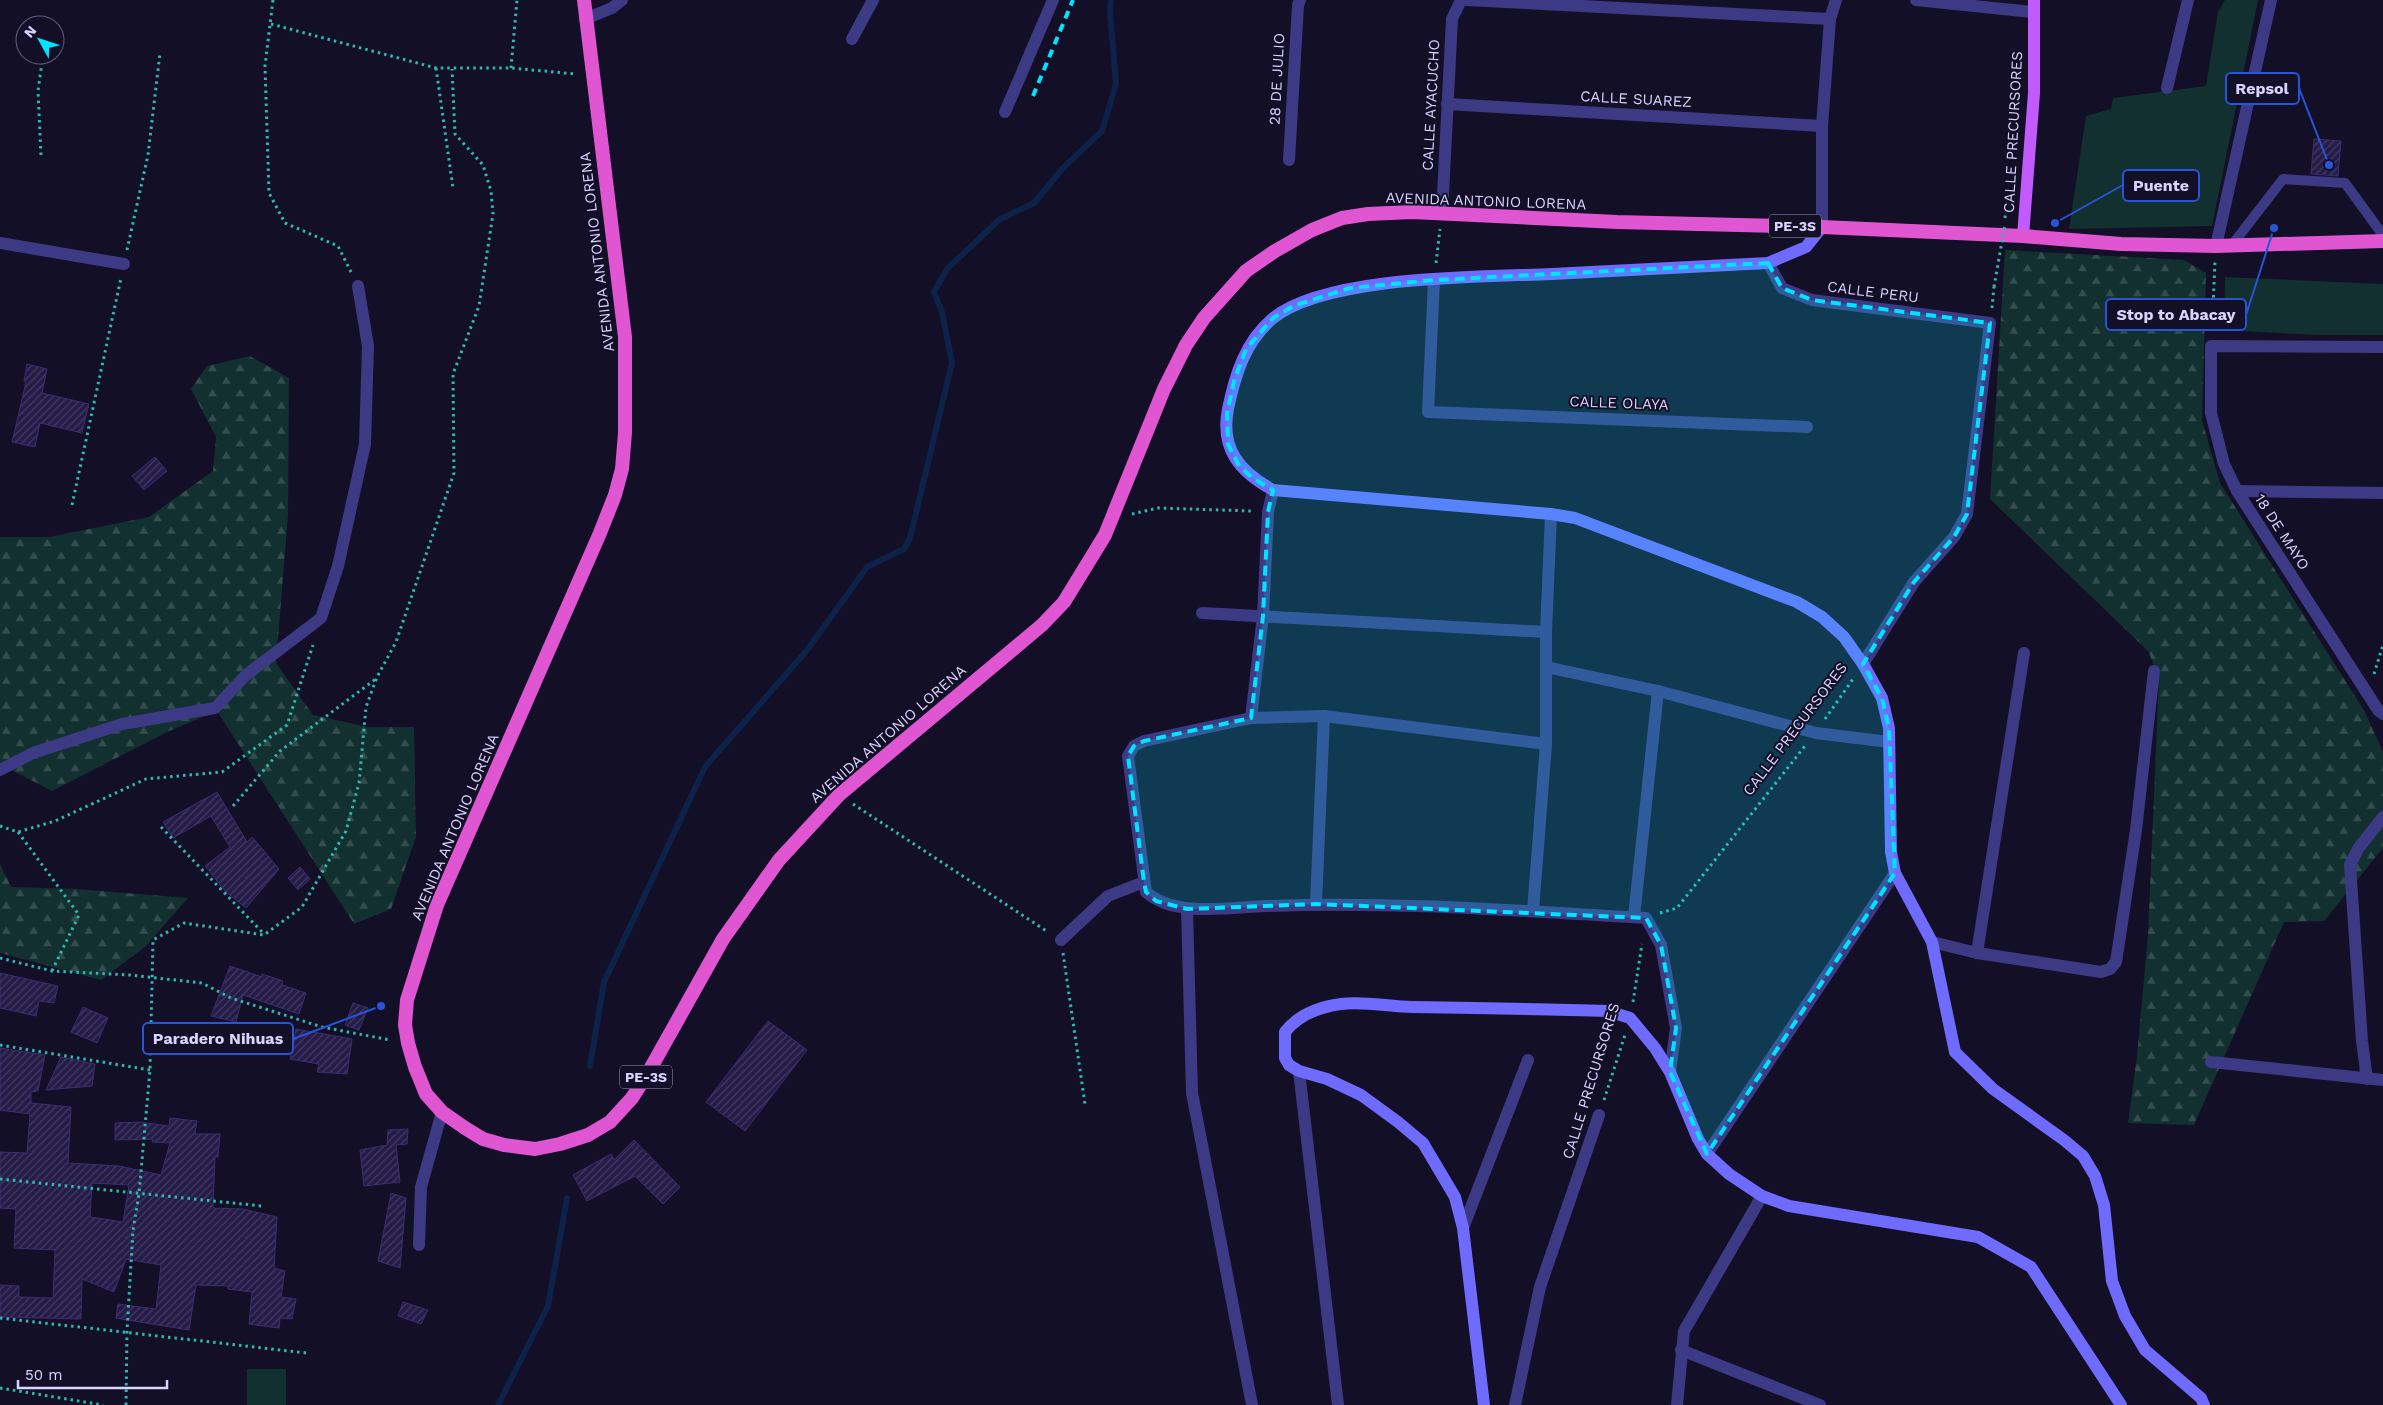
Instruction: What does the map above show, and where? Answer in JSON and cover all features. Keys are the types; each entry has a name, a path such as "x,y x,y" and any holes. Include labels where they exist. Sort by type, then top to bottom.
{"highway":[{"name":"AVENIDA ANTONIO LORENA","path":"584,0 625,337 625,433 622,469 616,495 600,533 437,905 407,1000 405,1025 414,1068 426,1094 442,1112 465,1128 483,1139 504,1145 535,1149 560,1144 588,1135 610,1122 632,1098 723,939 779,860 838,795 1042,625 1064,602 1087,568 1105,535 1164,389 1186,345 1204,318 1246,270 1275,250 1312,230 1342,218 1387,213 1617,222 1822,227"},
{"name":"PE-3S","path":"1822,227 1972,236 2023,236 2122,244 2216,246 2383,241"}],"main road":[{"name":"CALLE PRECURSORES","path":"2023,236 2034,94 2033,6"},
{"path":"1822,227 1806,247 1768,263 1434,280 1350,288 1292,306 1273,318 1246,349 1234,381 1227,413 1228,444 1238,464 1252,478 1273,490 1551,514 1575,518 1797,602 1822,617 1844,637 1863,664 1882,698 1889,728 1891,852 1895,873 1932,942 1954,1052 1993,1089 2083,1156 2095,1176 2104,1205 2112,1281 2125,1316 2145,1350 2201,1398 2204,1405"},
{"path":"1484,1405 1463,1228 1455,1197 1423,1143 1361,1094 1327,1079 1299,1071 1289,1065 1285,1058 1285,1032 1292,1022 1306,1013 1341,1004 1372,1003 1410,1008 1608,1011 1630,1018 1656,1048 1670,1072 1698,1139 1707,1154 1729,1174 1762,1196 1789,1206 1816,1212 1978,1237 2031,1267 2121,1405"}],"street":[{"path":"585,19 612,8 622,0"},
{"path":"852,39 873,0"},
{"path":"1005,112 1052,0"},
{"name":"28 DE JULIO","path":"1289,160 1298,5 1300,0"},
{"name":"CALLE AYACUCHO","path":"1442,214 1452,19 1462,0"},
{"path":"1467,0 1830,19"},
{"path":"1822,227 1822,126 1830,19 1836,0"},
{"path":"1916,0 2033,6"},
{"path":"2167,88 2188,0"},
{"path":"2216,246 2271,0"},
{"name":"CALLE SUAREZ","path":"1447,104 1822,126"},
{"path":"0,242 124,264"},
{"name":"CALLE PERU","path":"1768,263 1782,288 1812,300 1990,323 1967,514 1954,537 1914,582 1863,664"},
{"name":"CALLE OLAYA","path":"1434,280 1428,412 1807,427"},
{"path":"0,770 33,753 122,724 215,708 246,675 321,618 338,566 365,444 368,346 358,286"},
{"path":"2211,346 2383,347"},
{"name":"18 DE MAYO","path":"2211,346 2211,413 2224,464 2237,491 2368,694 2383,714"},
{"path":"1251,718 1263,616 1268,512 1273,490"},
{"path":"2237,491 2383,494"},
{"path":"1533,911 1546,744 1546,632 1551,514"},
{"path":"1202,613 1546,632"},
{"path":"1977,953 2024,653"},
{"path":"1546,667 1658,691 1816,733 1889,742"},
{"path":"1932,942 1977,953 2101,972 2110,969 2116,962 2136,830 2154,671"},
{"path":"1658,691 1640,918 1661,945 1676,1028 1670,1072"},
{"path":"1316,904 1324,716"},
{"path":"1546,744 1324,716 1251,718 1144,741 1134,746 1128,756 1146,892 1156,901 1187,909 1316,904 1533,911 1640,918"},
{"path":"2367,1079 2362,1041 2350,865 2358,849 2383,817"},
{"path":"1707,1154 1895,873"},
{"path":"1061,940 1108,896 1144,882"},
{"path":"1187,909 1192,1093 1252,1405"},
{"path":"1463,1228 1528,1060"},
{"path":"2211,1062 2383,1080"},
{"path":"1299,1071 1338,1405"},
{"path":"419,1245 421,1187 442,1112"},
{"name":"CALLE PRECURSORES","path":"1515,1405 1540,1287 1599,1114"},
{"path":"1677,1405 1684,1331 1695,1308 1762,1196"},
{"path":"1681,1350 1820,1405"}],"lane":[{"path":"2232,245 2283,179 2345,183 2383,235"}],"path":[{"path":"273,0 265,66 269,193 285,223 338,246 358,286"},
{"path":"511,68 517,0"},
{"path":"271,24 436,68 511,68 592,76"},
{"path":"72,505 148,155 160,53"},
{"path":"41,155 38,91 42,65"},
{"path":"436,68 454,188"},
{"path":"126,1405 127,1331 132,1230 139,1194 150,1070 153,940 184,923 264,934 302,907 346,831 358,783 366,707 377,677 396,642 454,473 453,374 479,306 493,214 491,191 483,165 455,134 452,69"},
{"path":"1434,280 1442,214"},
{"path":"1994,287 2005,224"},
{"path":"2211,346 2216,246"},
{"path":"1112,518 1158,508 1268,512"},
{"path":"18,832 55,821 146,780 222,772 287,725 321,618"},
{"path":"2368,694 2383,645"},
{"name":"CALLE PRECURSORES","path":"1599,1114 1630,1018 1640,918 1677,908 1816,733 1863,664"},
{"path":"234,806 280,750 377,677"},
{"path":"838,795 1061,940 1085,1104"},
{"path":"0,826 18,832 79,914 52,971"},
{"path":"161,827 264,934"},
{"path":"0,958 52,971 152,977 202,983 230,998 322,1027 408,1043"},
{"path":"0,1045 150,1070"},
{"path":"0,1179 262,1206"},
{"path":"0,1318 307,1353"},
{"path":"0,1388 103,1405"}],"highlighted area":[{"path":"1768,263 1782,288 1812,300 1990,323 1967,514 1954,537 1914,582 1863,664 1882,698 1889,728 1895,873 1707,1154 1670,1072 1676,1028 1661,945 1646,918 1316,904 1187,909 1156,901 1146,892 1144,882 1128,756 1134,746 1144,741 1251,718 1263,616 1268,512 1273,490 1252,478 1238,464 1228,444 1227,413 1234,381 1246,349 1273,318 1293,306 1350,288 1434,280"}],"green space":[{"path":"2225,0 2258,0 2212,226 2069,229 2086,116 2111,109 2113,98 2206,86 2218,12"},
{"path":"2005,250 2184,260 2206,273 2202,420 2220,483 2365,712 2383,752 2383,848 2324,921 2284,922 2194,1125 2128,1123 2137,1056 2148,935 2159,678 2148,651 1990,499"},
{"path":"2225,277 2383,284 2383,335 2315,335 2224,330"},
{"path":"250,356 289,378 288,515 276,663 313,715 368,727 414,727 416,837 391,909 354,924 217,711 167,732 52,791 0,764 0,537 49,537 149,517 213,471 216,437 191,389 207,366"},
{"path":"0,864 11,887 76,889 188,898 145,947 101,980 0,953"},
{"path":"247,1369 286,1369 286,1405 247,1405"}],"building":[{"path":"2314,139 2341,141 2338,176 2311,174"},
{"path":"27,364 47,369 42,393 89,404 82,433 40,423 35,447 12,442 26,382 24,381"},
{"path":"155,457 167,471 144,490 132,476"},
{"path":"217,792 247,842 252,837 279,869 246,908 225,891 205,866 230,847 211,816 173,838 163,822"},
{"path":"300,867 310,879 298,890 288,878"},
{"path":"230,966 262,977 262,974 283,981 282,985 306,993 299,1014 243,995 236,1022 211,1016"},
{"path":"0,973 58,986 54,1003 39,1001 36,1016 0,1008"},
{"path":"353,1003 368,1008 359,1030 345,1025"},
{"path":"83,1007 108,1018 97,1043 71,1032"},
{"path":"768,1021 807,1050 745,1131 706,1102"},
{"path":"296,1029 352,1039 347,1074 317,1072 319,1064 290,1059"},
{"path":"0,1048 45,1055 38,1091 31,1092 31,1103 71,1107 68,1163 119,1166 161,1175 170,1143 152,1142 153,1139 115,1140 115,1123 140,1122 169,1126 170,1118 197,1121 195,1134 220,1134 218,1157 215,1157 213,1208 243,1209 277,1217 274,1268 285,1271 281,1297 296,1299 292,1319 280,1318 279,1328 249,1324 252,1292 228,1289 228,1286 196,1285 189,1330 116,1318 118,1304 156,1309 161,1265 126,1259 114,1292 82,1279 81,1319 0,1317 0,1285 19,1286 19,1297 53,1298 55,1250 14,1248 16,1209 0,1208 0,1152 27,1153 30,1114 0,1110","holes":["92,1183 129,1185 123,1222 90,1217"]},
{"path":"61,1057 95,1064 92,1086 46,1090"},
{"path":"408,1129 407,1144 396,1145 400,1182 364,1186 360,1150 387,1145 388,1130"},
{"path":"634,1140 680,1187 663,1204 635,1176 587,1201 573,1175 611,1154 614,1160"},
{"path":"391,1193 406,1198 400,1268 378,1261"},
{"path":"403,1302 428,1310 421,1324 398,1316"}],"waterway":[{"path":"590,1066 604,982 705,767 808,649 867,567 904,549 910,538 952,363 942,312 934,292 947,269 1000,219 1034,203 1063,168 1102,131 1116,84 1110,12 1111,0"},
{"path":"498,1405 548,1306 567,1198"}],"railway":[{"path":"1033,96 1073,0"}],"place":[{"name":"Repsol","path":"2329,165"},
{"name":"Puente","path":"2055,223"},
{"name":"Stop to Abacay","path":"2274,228"},
{"name":"Paradero Nihuas","path":"381,1006"}]}
